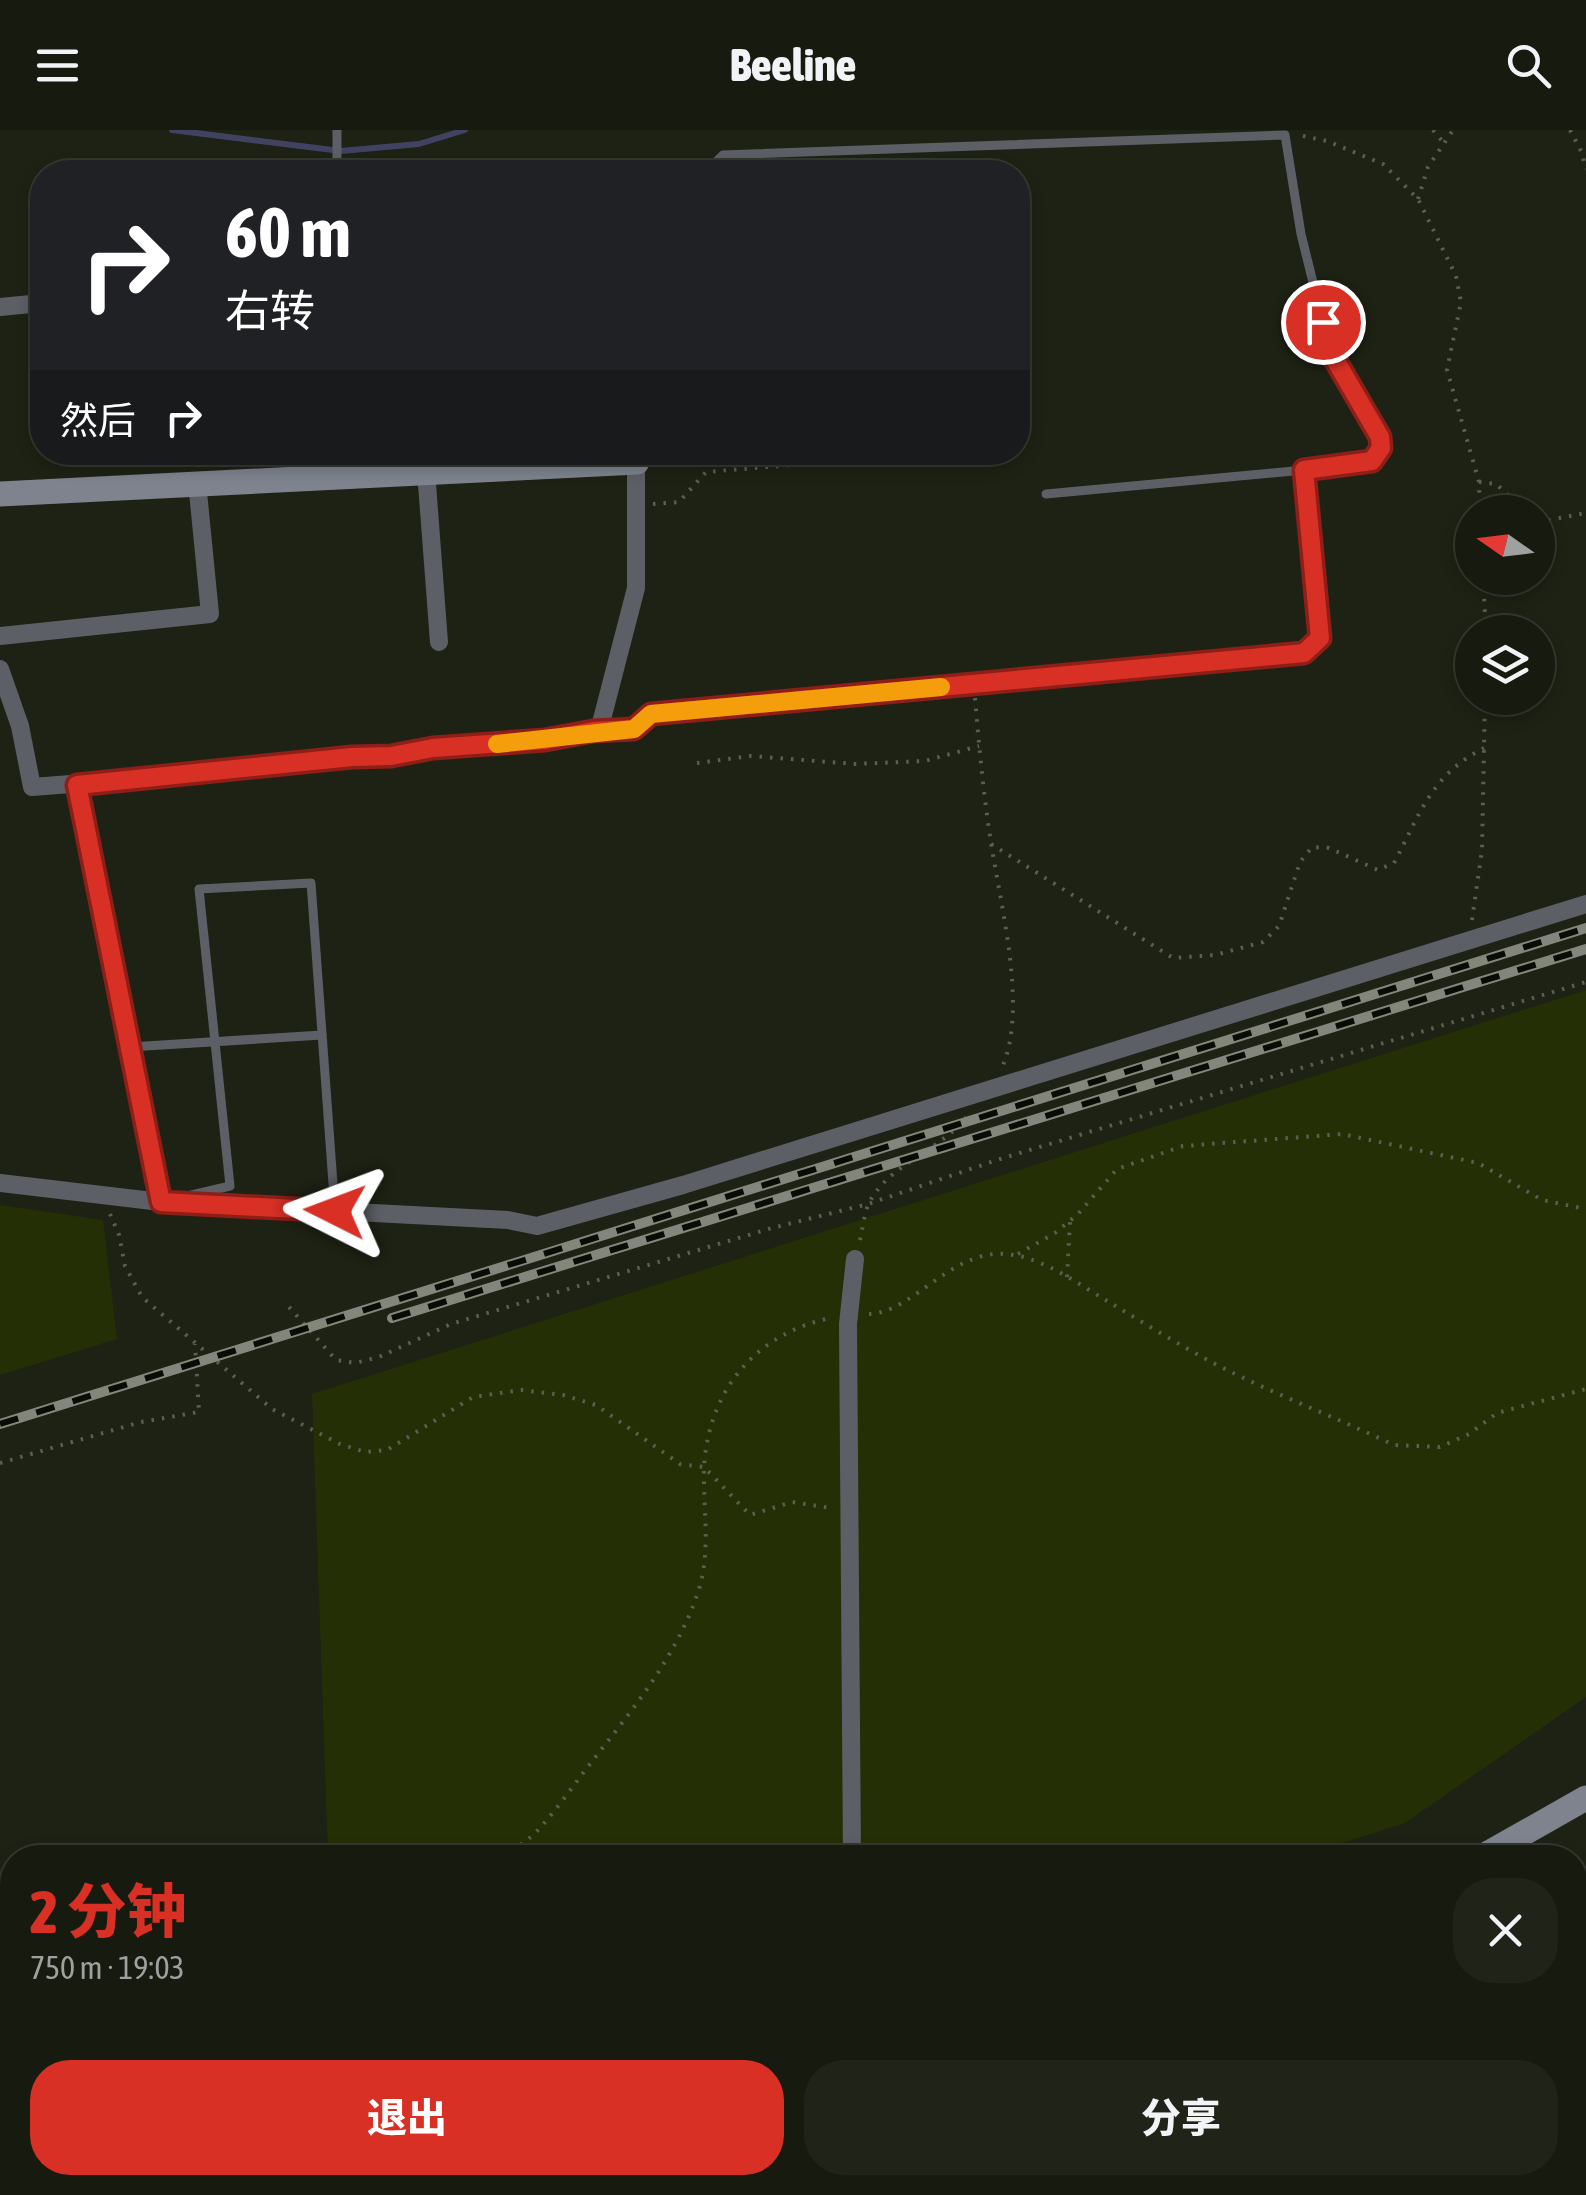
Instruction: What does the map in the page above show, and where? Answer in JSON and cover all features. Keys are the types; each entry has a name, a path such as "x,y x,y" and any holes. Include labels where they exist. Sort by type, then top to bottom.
{"street":[{"path":"0,307 30,304"},
{"path":"0,494 426,471 446,465"},
{"path":"0,669 20,726 32,787 391,756 433,748 545,740 593,731 601,723 636,588 636,465"},
{"path":"426,471 439,642"},
{"path":"0,636 210,614 197,482"},
{"path":"77,785 161,1202"},
{"path":"0,1183 161,1202 508,1220 537,1226 683,1185 1586,904"},
{"path":"852,1845 849,1314 856,1260"},
{"path":"1503,1845 1586,1798"}],"lane":[{"path":"337,133 337,160"},
{"path":"719,160 724,155 1285,135 1300,234 1330,351 1380,437 1381,448 1372,461 1046,494"},
{"path":"593,731 634,729 651,714 1304,653 1320,638 1304,470"},
{"path":"161,1202 230,1186 199,889 310,882 335,1211"},
{"path":"130,1047 322,1035"}],"path":[{"path":"1433,130 1442,142"},
{"path":"1418,199 1428,167 1454,130"},
{"path":"1570,130 1582,151 1586,170"},
{"path":"1303,136 1382,164 1418,199 1456,276 1461,302 1447,370 1479,495"},
{"path":"635,496 656,505 679,502 706,472 792,465"},
{"path":"1478,482 1496,484 1508,495"},
{"path":"1555,519 1586,513"},
{"path":"856,1260 868,1204 888,1176 953,1134 998,1076 1009,1050 1015,1005 991,844 974,684"},
{"path":"1470,939 1482,850 1485,715"},
{"path":"698,763 751,756 855,764 925,762 979,746"},
{"path":"991,844 1174,958 1215,955 1263,942 1279,926 1300,862 1312,847 1329,848 1378,870 1394,863 1424,802 1442,777 1461,760 1484,748"},
{"path":"289,1307 336,1360 379,1358 451,1324 772,1228 868,1204 1000,1159 1586,982"},
{"path":"1014,1256 1056,1233 1118,1169 1182,1146 1342,1134 1478,1162 1542,1200 1586,1210"},
{"path":"89,1193 113,1217 124,1266 142,1297 272,1408 340,1444 366,1452 387,1450 473,1397 521,1390 562,1395 596,1406 680,1464 704,1467 750,1514 792,1502 849,1511"},
{"path":"1068,1277 1070,1220"},
{"path":"520,1845 537,1831 620,1726 668,1657 699,1589 706,1554 704,1467 710,1422 736,1373 770,1343 809,1322 849,1314 878,1314 970,1259 1004,1254 1068,1277 1226,1370 1394,1444 1440,1447 1469,1434 1498,1413 1586,1389"},
{"path":"0,1464 140,1422 200,1412 195,1344"}],"green space":[{"path":"1586,990 1586,1697 1405,1823 1336,1845 328,1845 312,1394"},
{"path":"0,1205 103,1220 117,1339 0,1375"}],"waterway":[{"path":"172,130 341,151 419,144 465,130"}],"railway":[{"path":"0,1424 1586,928"},
{"path":"392,1318 1586,949"}],"slow traffic":[{"path":"497,744 634,729 651,714 941,687"}],"route":[{"path":"335,1211 161,1202 77,785 634,729 651,714 1304,653 1320,638 1304,470 1372,461 1381,448 1380,437 1330,351 1323,322"}]}
